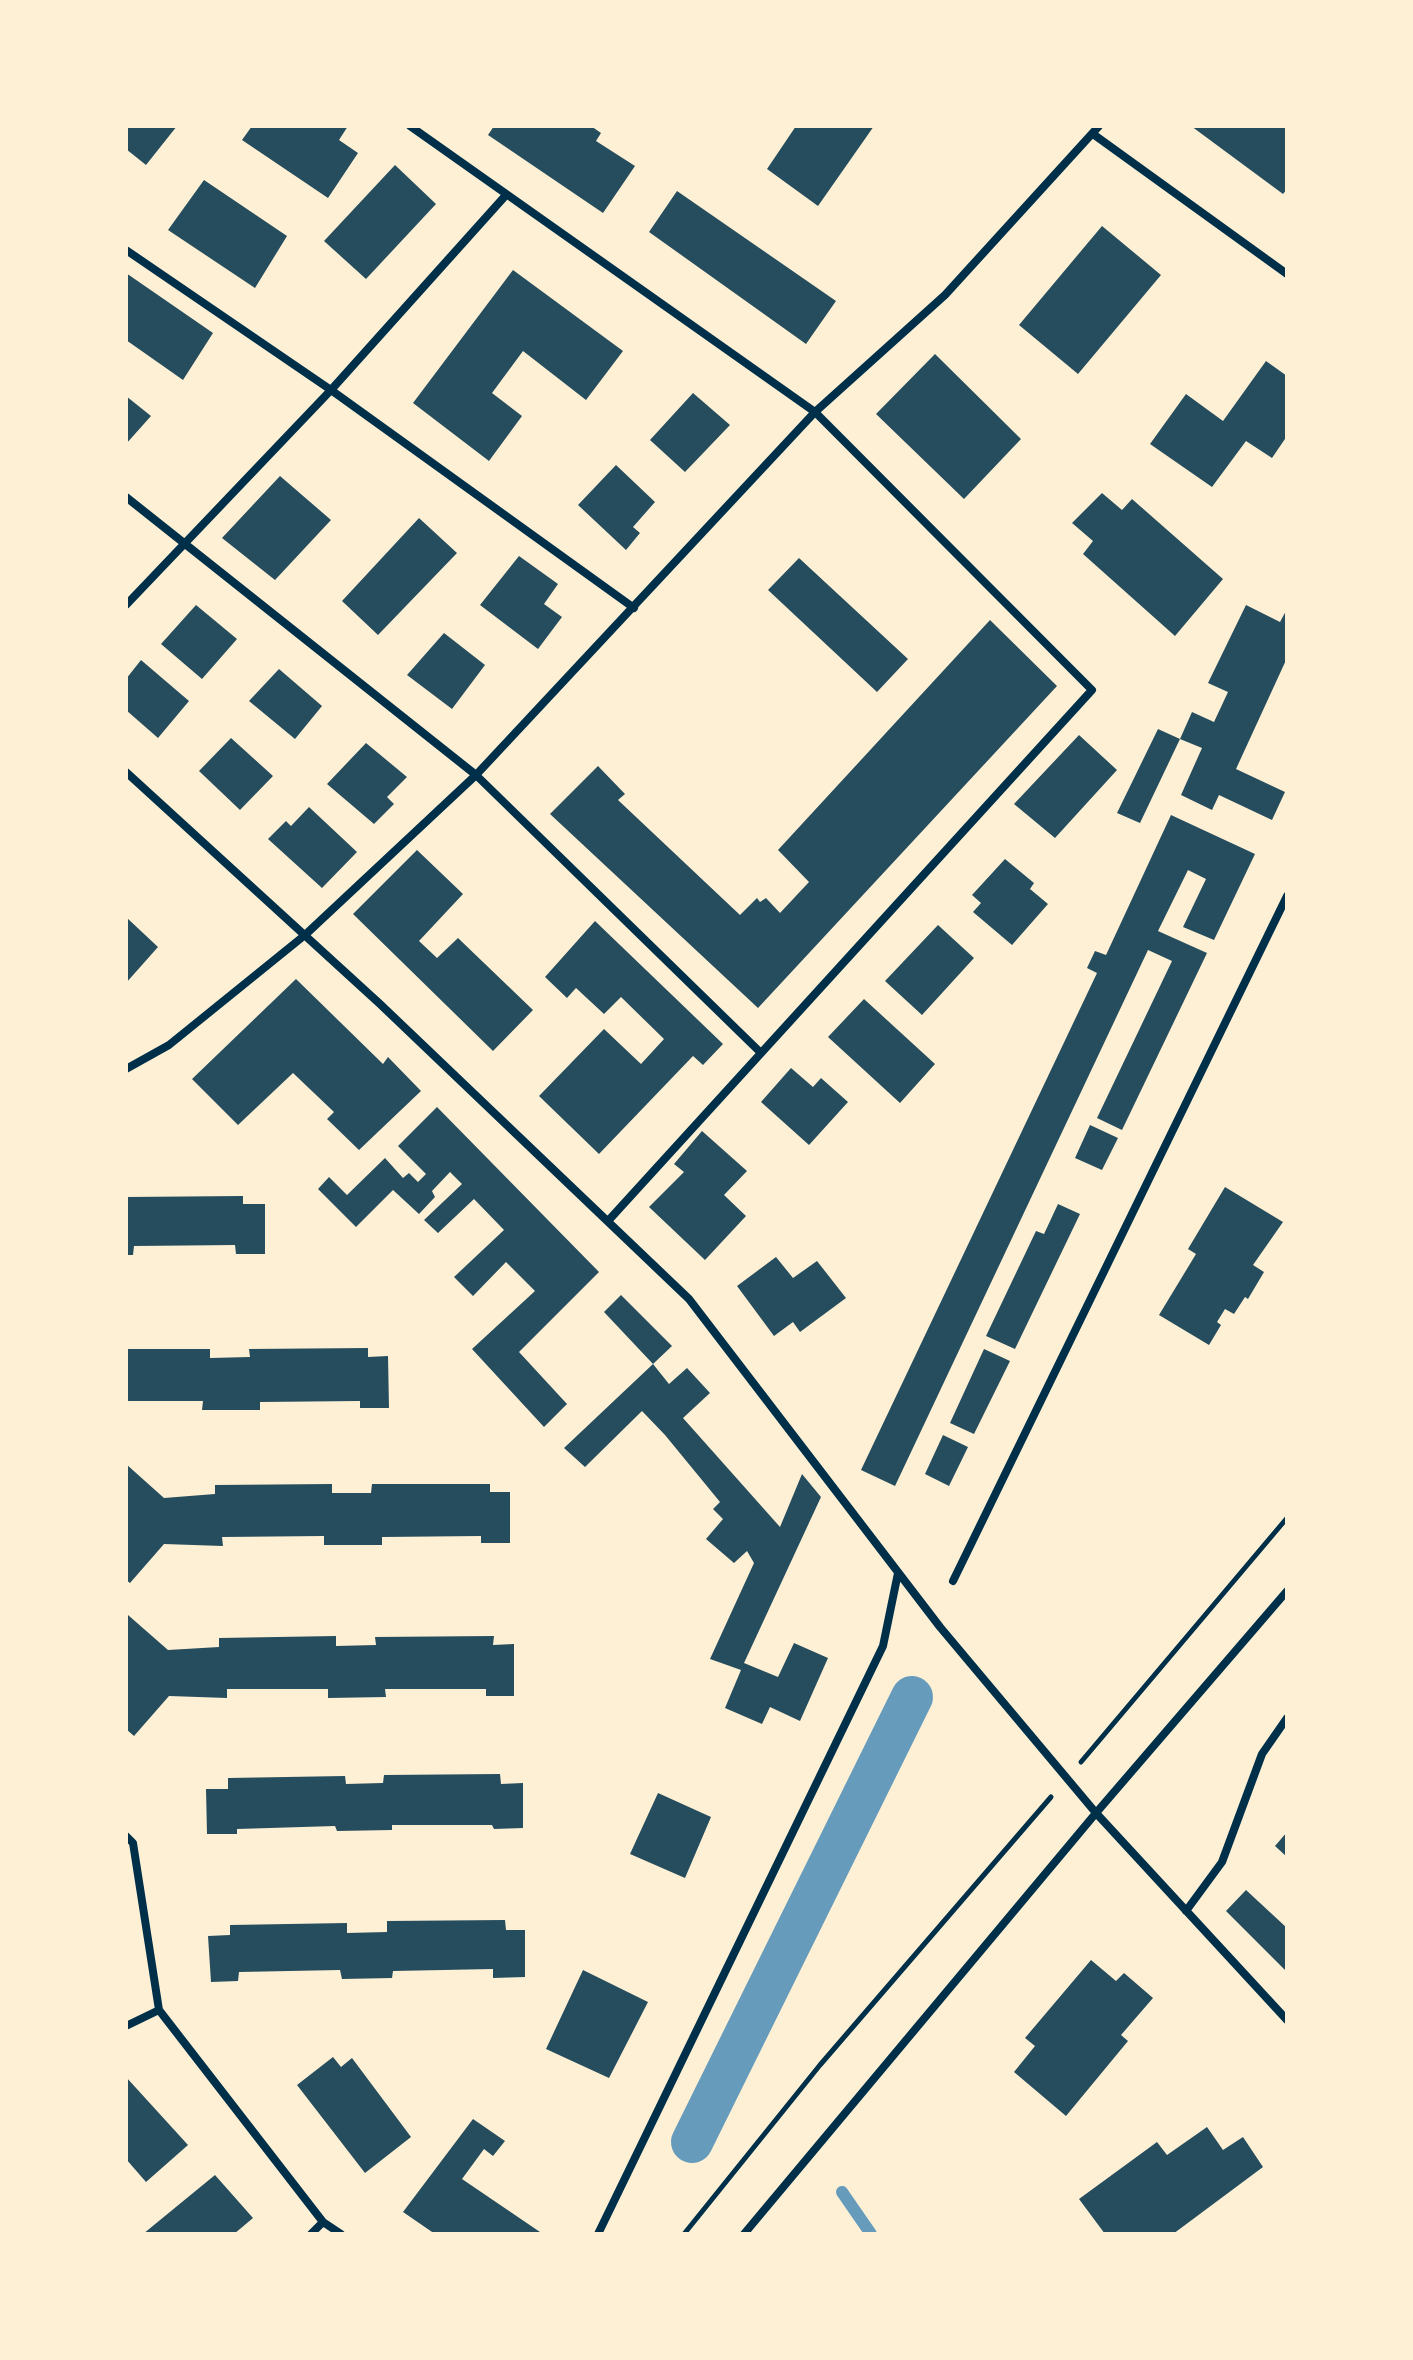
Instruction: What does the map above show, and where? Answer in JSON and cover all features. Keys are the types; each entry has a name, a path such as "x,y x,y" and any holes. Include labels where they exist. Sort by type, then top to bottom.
{"street":[{"path":"410,126 815,412 1092,690 608,1221"},
{"path":"127,1067 169,1045 305,935 476,775 815,412 945,295 1096,130 1287,274"},
{"path":"126,605 331,390 506,195"},
{"path":"126,250 331,390 634,608"},
{"path":"126,497 476,775 761,1053"},
{"path":"126,772 305,935 689,1299 940,1627 1096,1813 1287,2020"},
{"path":"953,1581 1287,896"},
{"path":"598,2234 883,1646 898,1573"},
{"path":"744,2234 1096,1813 1287,1591"},
{"path":"1186,1911 1222,1862 1262,1754 1287,1718"},
{"path":"126,1836 133,1843 159,2010 323,2222 341,2234"},
{"path":"126,2026 159,2010"},
{"path":"311,2234 323,2222"}],"path":[{"path":"684,2234 820,2065 1287,1518"}],"building":[{"path":"126,126 177,126 146,165 126,149"},
{"path":"252,126 348,126 339,140 358,153 328,198 242,140"},
{"path":"494,126 591,126 601,133 596,141 635,166 603,213 488,135"},
{"path":"796,126 874,126 818,206 767,169"},
{"path":"1191,126 1287,126 1287,189 1283,194"},
{"path":"395,165 436,204 366,279 324,241"},
{"path":"204,180 287,236 255,288 168,230"},
{"path":"677,191 836,301 806,344 649,232"},
{"path":"1102,226 1161,275 1078,374 1019,325"},
{"path":"513,270 623,351 586,400 523,351 492,393 522,416 489,461 413,403"},
{"path":"126,273 213,333 183,380 126,340"},
{"path":"935,354 1021,439 964,499 876,414"},
{"path":"1266,361 1287,376 1287,436 1272,458 1246,441 1212,487 1150,444 1186,394 1223,421"},
{"path":"693,393 730,425 685,472 650,440"},
{"path":"126,396 151,416 126,444"},
{"path":"616,465 655,502 633,527 640,533 626,550 578,505"},
{"path":"280,476 331,520 275,580 222,538"},
{"path":"1102,493 1122,510 1132,499 1223,579 1175,636 1083,554 1093,541 1072,523"},
{"path":"419,518 457,553 378,635 342,601"},
{"path":"519,556 558,584 544,604 562,617 538,649 480,605"},
{"path":"799,558 908,659 877,692 768,590"},
{"path":"196,605 237,639 202,679 161,644"},
{"path":"1246,605 1280,622 1287,609 1287,658 1236,769 1285,792 1272,820 1219,795 1212,810 1181,795 1202,748 1180,739 1192,712 1214,722 1228,692 1208,683"},
{"path":"990,620 1057,686 758,1008 550,814 598,766 625,794 618,800 740,915 757,898 760,902 766,898 780,913 809,882 778,850"},
{"path":"444,633 485,665 452,709 407,675"},
{"path":"141,660 189,701 158,738 126,710 126,679"},
{"path":"279,669 322,706 295,739 249,701"},
{"path":"1158,729 1180,739 1140,823 1117,813"},
{"path":"1079,735 1117,770 1055,838 1014,804"},
{"path":"231,738 273,776 240,810 199,771"},
{"path":"366,743 407,777 387,797 394,804 374,824 327,784"},
{"path":"309,807 357,852 322,888 268,839 286,821 291,826"},
{"path":"1171,815 1255,854 1214,940 1183,927 1206,879 1188,870 1158,931 1207,953 1122,1130 1097,1118 1172,961 1148,950 895,1486 861,1470 1097,973 1087,968 1095,951 1106,955"},
{"path":"417,850 463,894 419,941 437,958 458,938 533,1010 493,1051 353,914"},
{"path":"1005,859 1034,883 1030,889 1048,904 1012,945 973,912 981,903 972,895"},
{"path":"126,917 158,947 126,983"},
{"path":"595,921 723,1044 703,1065 693,1056 599,1154 539,1096 604,1029 641,1064 664,1039 621,997 604,1014 576,988 567,998 545,977"},
{"path":"938,925 974,958 922,1015 885,981"},
{"path":"296,979 383,1064 388,1057 421,1091 359,1150 327,1119 334,1112 293,1073 238,1125 192,1079"},
{"path":"864,999 935,1064 900,1103 828,1037"},
{"path":"791,1068 813,1087 821,1078 848,1102 809,1145 761,1102"},
{"path":"437,1107 599,1272 519,1352 567,1404 544,1427 472,1349 535,1291 506,1262 473,1296 454,1277 504,1230 474,1199 438,1233 424,1220 462,1184 450,1172 432,1191 435,1197 419,1214 393,1190 356,1227 318,1189 329,1177 347,1195 385,1158 403,1178 409,1173 418,1182 426,1174 398,1146"},
{"path":"1090,1125 1118,1138 1102,1170 1075,1158"},
{"path":"702,1131 747,1171 724,1195 746,1216 705,1260 649,1207 684,1172 674,1164"},
{"path":"1225,1187 1283,1222 1253,1265 1264,1272 1248,1299 1245,1297 1234,1314 1225,1309 1217,1322 1221,1325 1209,1345 1159,1315 1196,1254 1188,1249"},
{"path":"243,1196 243,1204 265,1204 265,1254 236,1254 235,1245 134,1246 133,1255 126,1255 127,1197"},
{"path":"1058,1204 1080,1214 1015,1349 986,1336 1036,1231 1044,1234"},
{"path":"776,1257 793,1278 817,1261 846,1298 800,1332 793,1322 774,1336 737,1286"},
{"path":"621,1295 672,1346 653,1364 604,1312"},
{"path":"368,1348 368,1357 388,1356 389,1408 360,1408 360,1401 260,1402 260,1410 202,1410 203,1401 126,1401 126,1349 210,1349 210,1358 250,1357 249,1349"},
{"path":"984,1349 1010,1361 974,1434 950,1423"},
{"path":"653,1364 669,1384 687,1368 710,1393 683,1418 780,1527 802,1474 821,1497 744,1663 778,1677 794,1643 828,1658 800,1721 770,1707 762,1724 725,1708 741,1670 710,1659 754,1563 747,1551 734,1563 706,1539 723,1519 713,1509 720,1502 665,1435 642,1411 585,1467 564,1448"},
{"path":"943,1435 968,1447 949,1486 925,1474"},
{"path":"126,1464 164,1498 215,1494 215,1485 332,1484 332,1493 371,1493 372,1484 490,1484 490,1492 510,1492 510,1543 481,1543 481,1536 382,1537 382,1545 324,1545 324,1536 222,1537 223,1546 164,1544 130,1583 126,1580"},
{"path":"128,1615 168,1650 219,1647 219,1638 336,1636 336,1646 376,1645 375,1637 494,1636 493,1645 514,1644 514,1696 486,1696 486,1689 385,1689 386,1697 328,1698 328,1689 227,1689 227,1698 169,1696 134,1736 126,1729"},
{"path":"500,1774 501,1784 523,1783 523,1828 392,1825 392,1830 337,1831 335,1826 237,1829 237,1834 207,1834 206,1789 228,1789 228,1778 345,1776 346,1784 383,1783 384,1775"},
{"path":"658,1793 711,1817 685,1878 630,1854"},
{"path":"1287,1832 1287,1857 1275,1846"},
{"path":"1246,1890 1287,1928 1287,1972 1226,1911"},
{"path":"505,1920 506,1930 525,1930 525,1977 493,1978 493,1969 393,1971 392,1978 342,1979 340,1970 239,1972 238,1981 211,1982 208,1936 230,1935 230,1925 347,1923 347,1933 387,1932 387,1921"},
{"path":"1091,1960 1116,1981 1124,1973 1153,1998 1121,2035 1128,2041 1066,2116 1014,2072 1035,2046 1025,2038"},
{"path":"583,1970 648,2002 609,2078 546,2049"},
{"path":"333,2057 341,2067 352,2058 411,2137 365,2173 297,2085"},
{"path":"126,2077 188,2145 146,2182 126,2159"},
{"path":"473,2119 505,2141 493,2156 484,2149 462,2179 539,2234 435,2234 403,2212"},
{"path":"1207,2127 1223,2150 1243,2137 1263,2167 1173,2234 1105,2234 1079,2199 1157,2142 1167,2155"},
{"path":"215,2175 253,2218 234,2234 143,2234"}],"waterway":[{"path":"692,2142 912,1697"},
{"path":"842,2192 871,2234"}]}
